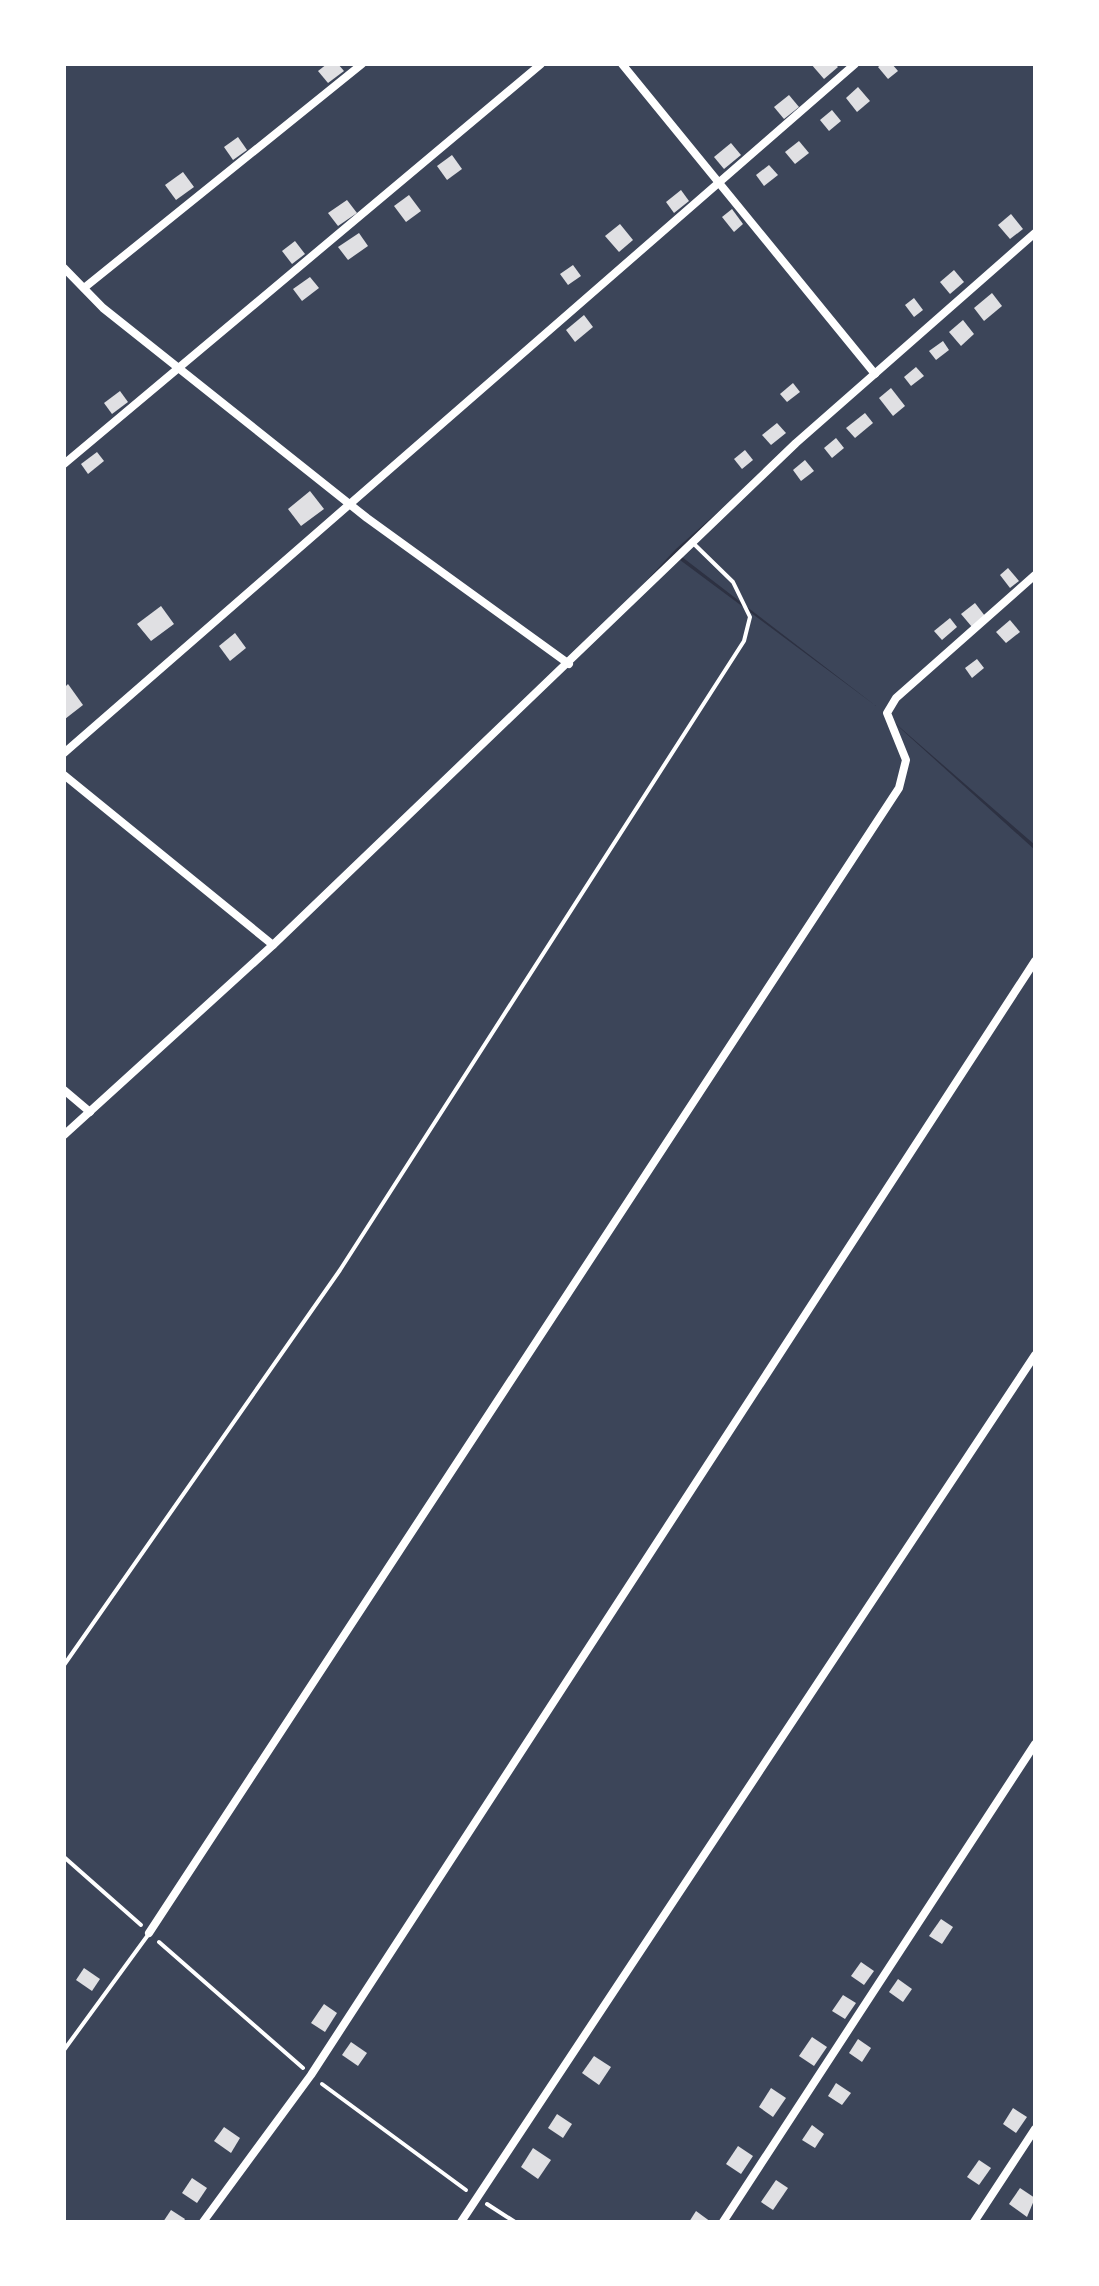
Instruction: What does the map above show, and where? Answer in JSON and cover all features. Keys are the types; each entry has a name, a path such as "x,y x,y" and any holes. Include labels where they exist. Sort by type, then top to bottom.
{"street":[{"path":"84,288 362,64"},
{"path":"64,464 541,64"},
{"path":"622,64 875,374"},
{"path":"64,753 855,64"},
{"path":"64,1135 273,945 569,664 691,542 1035,233"},
{"path":"64,268 180,369 349,504 569,664"},
{"path":"149,1933 899,788 906,760 887,713 896,698 1035,575"},
{"path":"64,775 273,945"},
{"path":"203,2222 311,2075 1035,961"},
{"path":"64,1090 90,1112"},
{"path":"461,2222 1035,1355"},
{"path":"723,2222 1035,1744"},
{"path":"974,2222 1035,2129"}],"lane":[{"path":"64,1665 340,1270 744,641 750,617 733,582 691,542"},
{"path":"64,2050 149,1933"}],"path":[{"path":"64,1857 311,2075 477,2198 515,2222"}],"shaded area":[{"path":"64,64 1035,64 1035,845 880,710 1035,850 1035,2222 64,2222","holes":["778,459 682,557 876,706 680,560 581,651 676,549"]}],"building":[{"path":"327,64 338,64 344,71 328,83 318,71"},
{"path":"811,64 835,64 838,67 824,79"},
{"path":"892,64 898,71 888,79 878,67"},
{"path":"858,87 870,101 857,112 846,98"},
{"path":"789,95 799,107 784,119 774,107"},
{"path":"832,110 841,121 829,131 820,120"},
{"path":"238,137 247,150 233,160 224,147"},
{"path":"799,141 809,153 795,164 785,152"},
{"path":"731,143 741,155 724,169 714,157"},
{"path":"452,155 462,169 447,180 437,166"},
{"path":"769,165 778,175 764,186 756,175"},
{"path":"183,172 194,187 176,200 165,185"},
{"path":"681,190 689,201 674,213 666,202"},
{"path":"409,195 421,211 406,222 394,206"},
{"path":"347,200 357,213 338,226 328,213"},
{"path":"732,209 743,224 734,232 722,217"},
{"path":"1011,214 1023,229 1010,239 998,225"},
{"path":"620,224 633,240 619,252 605,236"},
{"path":"359,233 368,246 348,260 338,247"},
{"path":"295,241 305,254 292,264 282,251"},
{"path":"573,265 581,276 568,285 560,274"},
{"path":"954,270 964,282 950,294 940,282"},
{"path":"310,277 319,288 302,301 293,289"},
{"path":"992,293 1002,306 984,321 974,308"},
{"path":"914,298 923,310 914,317 905,305"},
{"path":"584,315 593,327 575,342 566,330"},
{"path":"963,320 974,334 961,346 949,332"},
{"path":"943,341 949,350 936,360 929,351"},
{"path":"916,367 924,376 911,386 904,377"},
{"path":"793,383 800,392 787,402 780,394"},
{"path":"891,388 905,406 893,416 879,398"},
{"path":"120,391 128,402 112,414 104,403"},
{"path":"865,413 873,423 855,438 846,428"},
{"path":"777,423 786,433 771,445 762,435"},
{"path":"836,438 844,448 832,458 824,448"},
{"path":"745,450 753,460 742,469 734,459"},
{"path":"97,452 104,461 88,474 81,464"},
{"path":"805,460 814,471 801,481 793,470"},
{"path":"310,491 324,509 301,526 288,509"},
{"path":"1008,568 1019,581 1010,588 1000,575"},
{"path":"975,603 985,616 972,627 961,614"},
{"path":"161,606 174,624 151,641 137,624"},
{"path":"950,618 957,627 942,640 934,631"},
{"path":"1010,620 1020,632 1006,643 996,632"},
{"path":"235,633 246,648 230,661 219,646"},
{"path":"977,659 984,668 972,678 965,668"},
{"path":"68,684 83,705 65,719 64,688"},
{"path":"941,1919 953,1927 942,1944 929,1936"},
{"path":"861,1962 874,1971 864,1985 851,1976"},
{"path":"84,1968 100,1979 92,1991 76,1980"},
{"path":"898,1979 912,1989 903,2002 889,1992"},
{"path":"843,1995 856,2003 845,2019 832,2011"},
{"path":"324,2004 337,2013 325,2032 311,2023"},
{"path":"812,2037 827,2047 814,2066 799,2056"},
{"path":"858,2039 871,2048 862,2062 849,2053"},
{"path":"351,2042 367,2053 358,2066 342,2055"},
{"path":"594,2056 611,2067 599,2085 582,2073"},
{"path":"836,2083 851,2093 842,2105 828,2096"},
{"path":"771,2088 786,2098 773,2117 759,2107"},
{"path":"1013,2108 1027,2117 1016,2133 1003,2124"},
{"path":"557,2114 572,2124 563,2138 548,2128"},
{"path":"812,2125 824,2134 815,2148 802,2140"},
{"path":"224,2127 240,2138 231,2153 214,2141"},
{"path":"738,2146 753,2156 741,2174 726,2164"},
{"path":"533,2148 551,2160 538,2179 521,2167"},
{"path":"979,2160 991,2168 979,2185 967,2177"},
{"path":"192,2178 207,2188 197,2203 182,2193"},
{"path":"776,2180 788,2188 773,2210 761,2202"},
{"path":"1020,2188 1035,2198 1027,2217 1009,2204"},
{"path":"171,2210 185,2219 183,2222 163,2222"},
{"path":"696,2211 711,2222 689,2222"}]}
